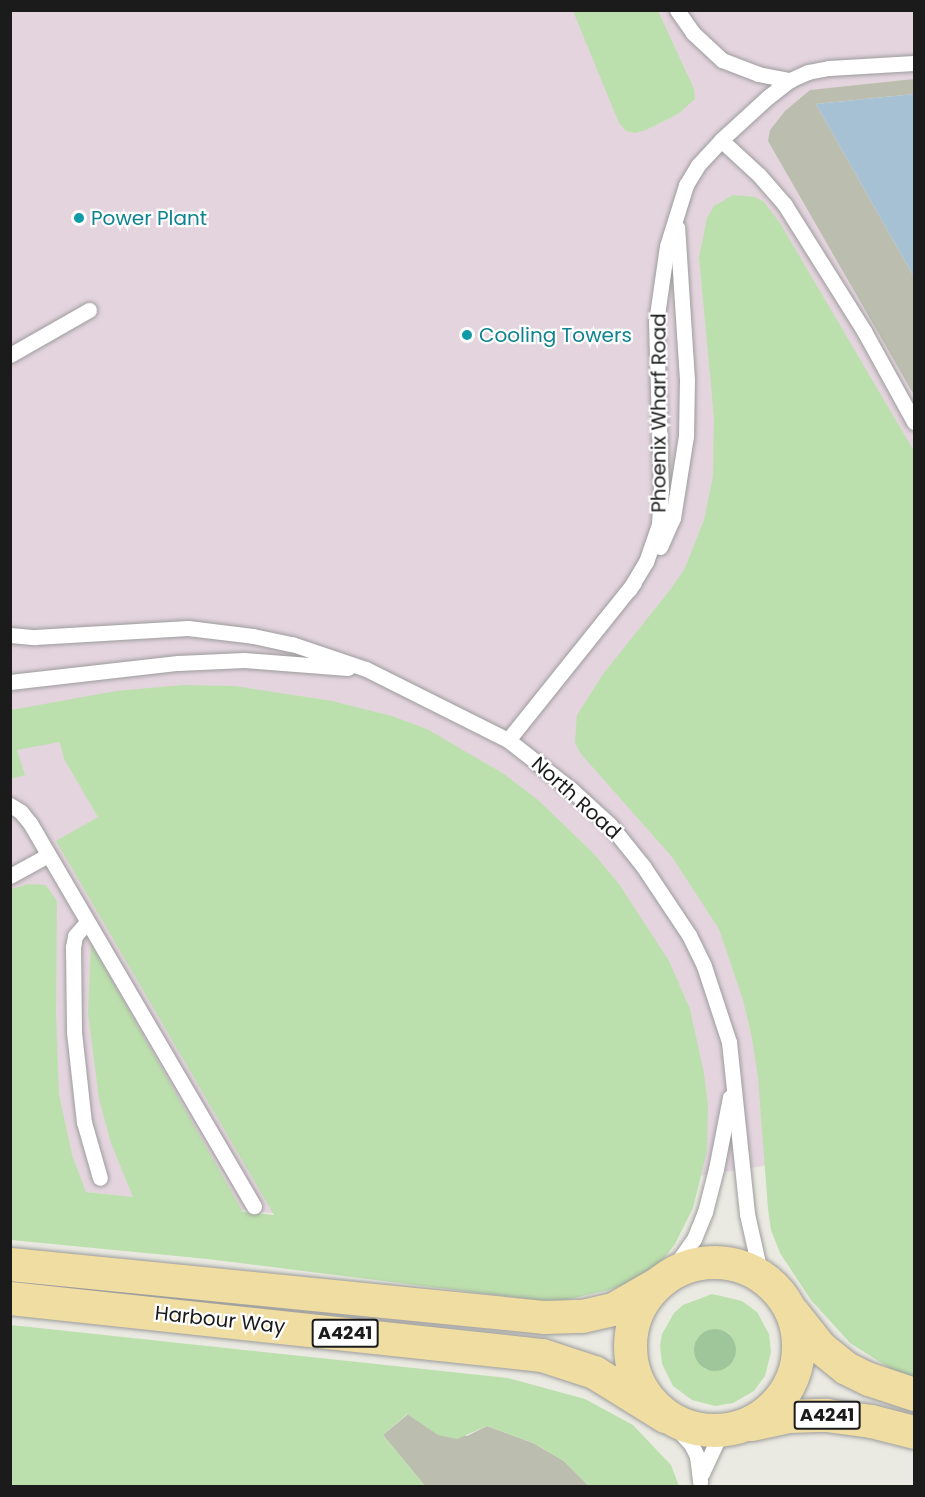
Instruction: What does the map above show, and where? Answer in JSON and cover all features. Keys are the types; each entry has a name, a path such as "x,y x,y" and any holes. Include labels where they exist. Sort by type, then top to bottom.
{"main road":[{"name":"A4241","path":"915,1394 868,1379 846,1368 820,1347 768,1281 744,1267 710,1262 682,1268 658,1282 636,1312 630,1332 629,1353 640,1389 649,1402 665,1416 698,1429 736,1428 788,1416 826,1415 871,1421 915,1432"},
{"name":"Harbour Way","path":"10,1264 545,1317 582,1316 614,1309 658,1282"},
{"name":"Harbour Way","path":"10,1299 542,1355 594,1372 665,1416"},
{"name":"A4241","path":"736,1428 760,1417 777,1402 792,1377 798,1355 797,1332 790,1309"}],"lane":[{"path":"676,10 693,33 722,60 758,74 790,80"},
{"name":"Phoenix Wharf Road","path":"629,590 646,562 659,525 661,491 656,322 667,246 680,198 698,165 721,140 790,80 808,72 829,68 915,63"},
{"path":"721,140 759,175 785,205 864,331 915,422"},
{"path":"508,740 629,590 665,540 673,518 686,436 687,380 677,256 680,198"},
{"path":"10,355 89,310"},
{"name":"North Road","path":"10,635 35,637 188,628 253,636 292,644 366,669 508,740 566,784 610,825 643,866 689,935 704,966 729,1042 747,1214 758,1263 768,1281"},
{"path":"10,682 178,663 244,660 366,669"},
{"path":"10,805 26,818 254,1206"},
{"path":"10,876 48,855"},
{"path":"87,922 75,936 73,946 74,1032 84,1122 100,1178"},
{"path":"658,1282 677,1263 694,1239 705,1212 716,1169 734,1074"},
{"path":"665,1416 691,1444 697,1456 700,1484"},
{"path":"700,1484 708,1456 717,1439 736,1428"}],"shaded area":[{"path":"10,11 914,11 914,94 816,104 914,277 914,1229 807,1159 655,1183 509,1240 86,1192 11,1155"},
{"path":"914,79 914,94 816,104 914,277 914,395 768,141 770,130 785,111 810,90"},
{"path":"408,1414 467,1436 487,1426 533,1443 564,1461 589,1486 425,1486 383,1435"}],"green space":[{"path":"573,11 658,11 694,89 695,99 678,114 646,130 635,133 626,131 619,123"},
{"path":"733,195 755,197 764,202 780,223 914,451 914,1379 891,1369 850,1343 811,1300 780,1253 771,1230 768,1209 758,1078 752,1038 743,1000 719,929 672,857 581,754 575,743 577,715 603,674 685,568 704,520 713,476 714,418 699,257 707,218 714,206"},
{"path":"183,685 235,686 332,701 392,716 427,729 504,774 538,800 594,854 619,884 669,961 690,1009 704,1073 708,1105 707,1151 693,1208 675,1244 662,1261 629,1283 561,1301 536,1300 207,1259 11,1240 11,889 29,884 46,885 57,901 56,1014 59,1094 72,1155 86,1192 133,1197 111,1143 99,1099 88,1013 91,944 243,1212 274,1215 56,841 98,817 64,759 60,742 17,750 25,775 11,779 11,710 116,691"},
{"path":"712,1294 742,1301 757,1312 769,1334 771,1352 765,1376 754,1391 733,1403 715,1406 692,1400 673,1386 662,1364 660,1346 662,1334 674,1313 683,1305","holes":["708,1330 722,1330 728,1333 735,1345 734,1359 718,1371 705,1369 697,1339"]},
{"path":"11,1325 508,1378 585,1399 633,1425 671,1465 679,1486 589,1486 564,1461 533,1443 487,1426 457,1439 438,1435 407,1414 383,1435 425,1486 11,1486"},
{"path":"715,1329 723,1330 730,1335 735,1342 735,1358 730,1365 723,1370 715,1371 707,1370 700,1365 695,1358 694,1350 695,1342 700,1335 707,1330"}],"water":[{"path":"914,94 914,277 816,104"}],"place":[{"name":"Power Plant","path":"79,218"},
{"name":"Cooling Towers","path":"467,335"}]}
